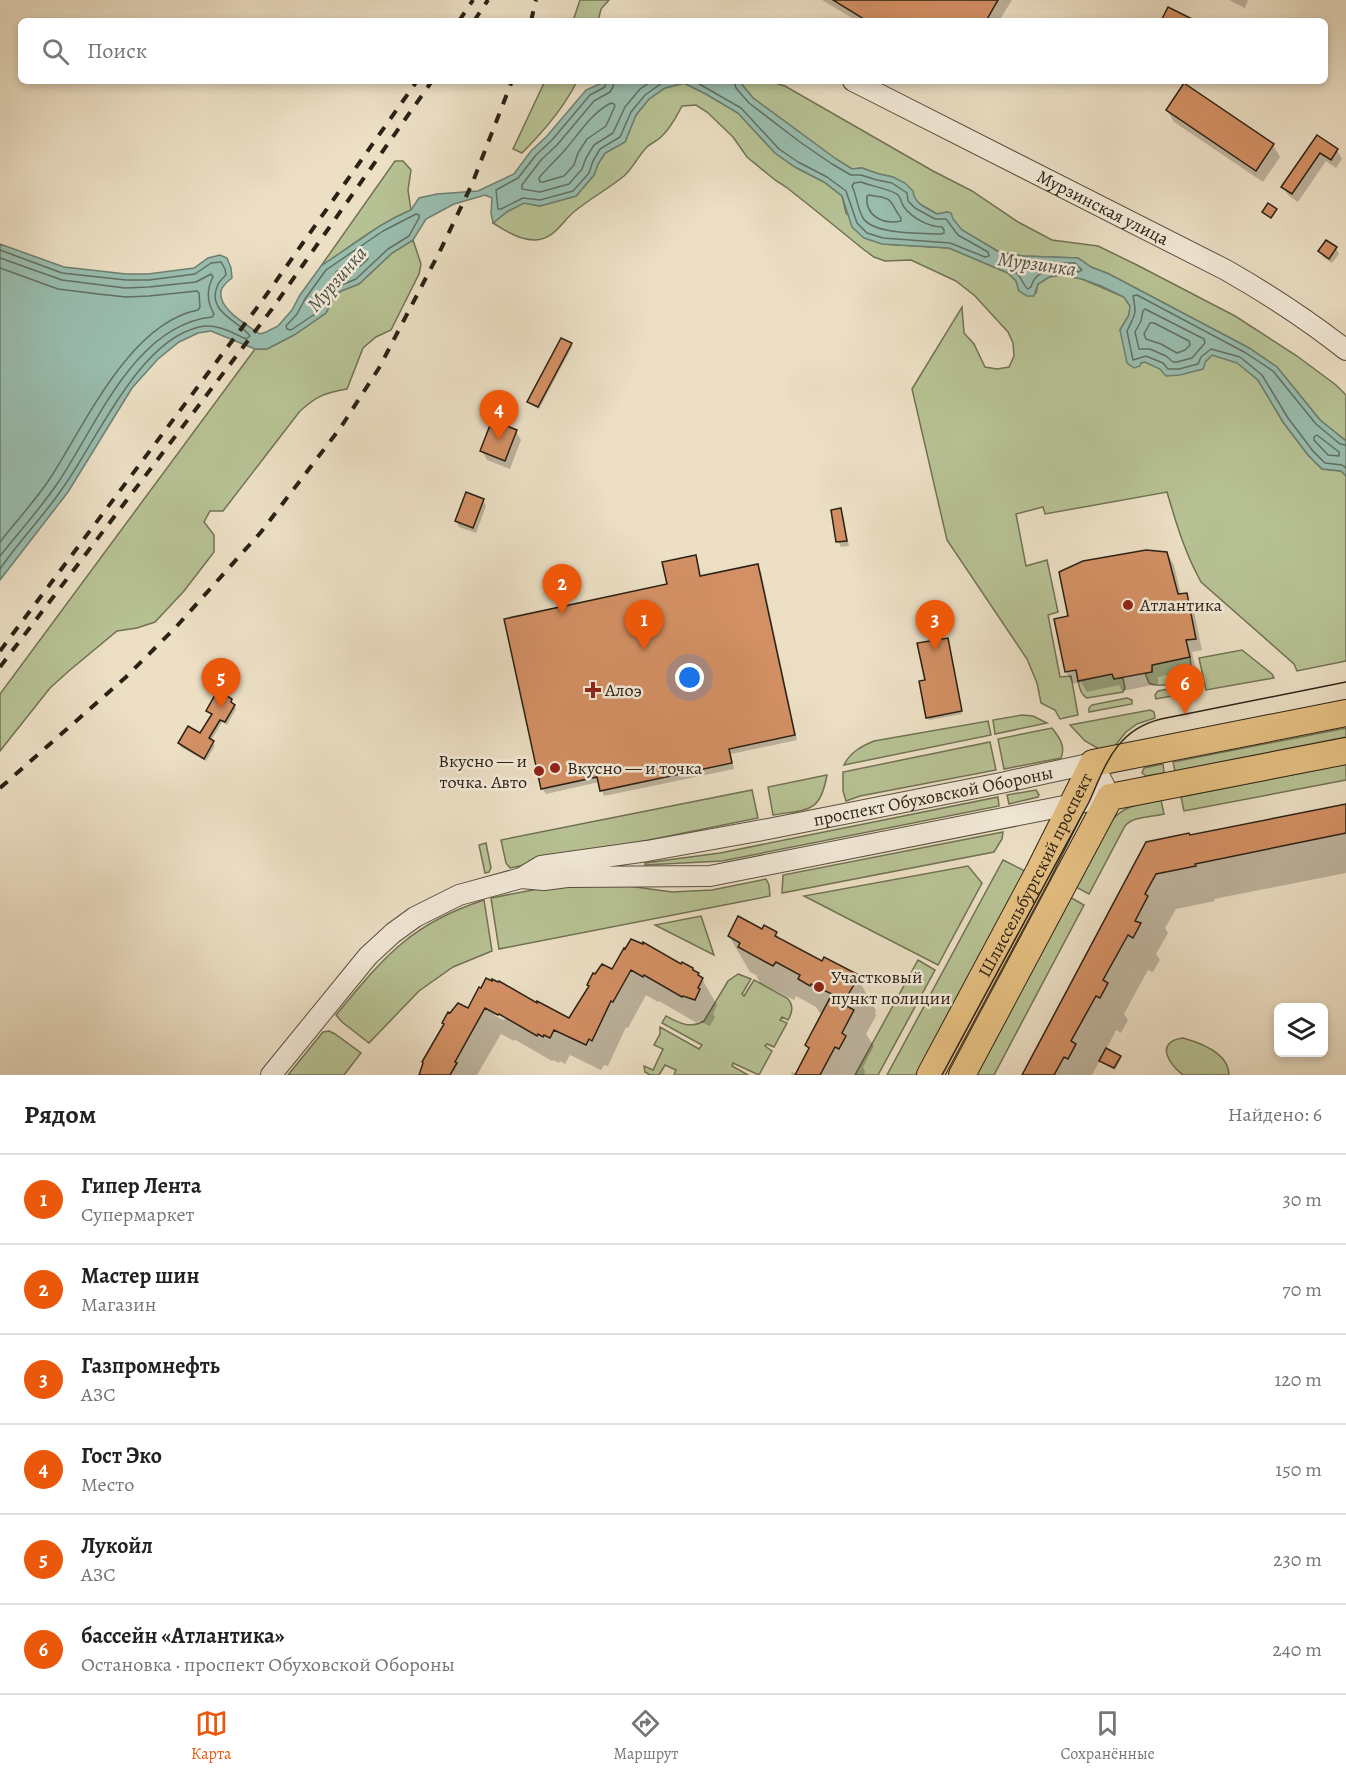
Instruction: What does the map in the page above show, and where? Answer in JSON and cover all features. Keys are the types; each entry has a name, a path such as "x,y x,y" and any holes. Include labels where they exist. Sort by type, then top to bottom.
{"main road":[{"name":"проспект Обуховской Обороны","path":"1093,763 1346,713"},
{"name":"проспект Обуховской Обороны","path":"1110,797 1346,751"},
{"name":"Шлиссельбургский проспект","path":"930,1075 1093,763"},
{"name":"Шлиссельбургский проспект","path":"962,1075 1110,797"}],"street":[{"name":"Мурзинская улица","path":"859,84 1226,270 1280,302 1346,350"},
{"name":"Шлиссельбургский проспект","path":"1093,763 1110,797"},
{"name":"проспект Обуховской Обороны","path":"271,1075 368,956 415,917 451,898 521,878 541,866 647,851 768,829 1093,763"},
{"name":"проспект Обуховской Обороны","path":"521,878 544,880 567,877 710,876 1110,797"}],"shaded area":[{"path":"580,0 609,0 601,9 599,18 574,18"},
{"path":"544,84 575,84 566,101 538,137 522,153 513,149"},
{"path":"686,84 738,113 775,153 795,167 824,182 842,196 846,213 882,244 949,248 1008,273 1016,281 1019,291 1036,293 1038,284 1049,277 1061,275 1082,279 1124,297 1130,306 1129,315 1120,330 1141,363 1145,362 1161,369 1206,361 1212,355 1237,362 1258,380 1283,422 1308,455 1322,469 1341,471 1346,476 1346,661 1297,671 1294,664 1201,582 1177,526 1167,492 1045,514 1043,507 1016,514 1026,566 1047,560 1058,612 1048,615 1060,677 1071,676 1078,715 1060,719 1055,710 1041,703 1037,683 1027,659 947,540 912,389 962,307 964,333 974,344 985,367 997,369 1009,367 1014,356 1013,343 1008,332 975,296 956,281 911,260 885,261 874,257 747,157 733,137 707,112 696,105 682,106 668,130 647,147 624,176 575,211 548,236 535,240 524,238 493,223 508,211 524,203 540,206 576,196 594,175 605,153 625,142 636,115 649,99 665,88"},
{"path":"741,84 785,86 972,191 1018,222 1052,240 1098,246 1235,316 1297,356 1346,395 1346,441 1320,420 1277,367 1249,348 1109,274 1091,267 1078,258 1023,256 999,252 962,230 947,212 937,214 918,203 893,177 862,168 852,169 836,159 753,98"},
{"path":"395,161 403,161 411,170 408,190 411,210 376,229 321,266"},
{"path":"413,240 421,264 419,274 391,330 376,337 363,348 347,389 321,396 300,411 223,511 210,511 204,522 214,535 214,552 184,591 155,622 117,631 70,670 50,688 0,751 0,694 255,349 267,349 294,335 326,313 334,297 341,291 359,284 392,253"},
{"path":"1242,650 1274,678 1206,690 1199,658"},
{"path":"1190,657 1192,674 1189,677 1172,684 1149,683 1145,673 1152,672 1152,665"},
{"path":"1112,674 1114,679 1123,678 1125,688 1123,692 1087,698 1082,693 1078,681"},
{"path":"1194,684 1198,686 1199,691 1156,699 1155,695 1158,691"},
{"path":"1127,698 1132,700 1132,704 1089,712 1092,705"},
{"path":"1150,710 1154,712 1155,718 1137,724 1126,732 1113,748 1101,750 1085,741 1070,725"},
{"path":"1022,715 1033,716 1047,723 995,734 993,720"},
{"path":"988,721 991,735 844,765 853,753 874,741"},
{"path":"1052,728 1062,746 1061,758 1004,769 998,739"},
{"path":"1346,728 1346,737 1175,771 1173,762"},
{"path":"990,742 996,770 860,796 846,801 843,791 843,772"},
{"path":"1163,764 1164,773 1146,776 1142,773 1144,768"},
{"path":"1346,764 1346,780 1184,811 1181,797"},
{"path":"827,775 821,797 816,803 804,810 773,815 768,787"},
{"path":"752,790 758,818 510,868 506,863 501,840"},
{"path":"1036,790 1038,797 1009,804 1007,795"},
{"path":"998,797 999,806 722,861 645,865 645,863 720,853"},
{"path":"1161,800 1164,814 1138,819 1125,826 1089,894 1074,886 1094,844 1115,816 1133,806"},
{"path":"1003,832 1002,839 994,852 782,893 783,875"},
{"path":"486,843 491,868 485,873 479,845"},
{"path":"1003,860 1027,872 919,1075 887,1075"},
{"path":"968,866 982,883 938,965 804,896"},
{"path":"766,879 770,896 499,949 491,898 559,885 606,883 672,892 712,890"},
{"path":"1068,896 1084,905 994,1075 973,1075"},
{"path":"484,900 492,951 453,967 419,991 369,1043 336,1015 384,959 400,945 436,920"},
{"path":"701,916 714,955 655,925"},
{"path":"918,960 935,970 878,1075 855,1075"},
{"path":"738,974 751,979 742,994 744,996 754,980 787,998 792,1006 788,1020 782,1017 780,1020 787,1023 774,1047 767,1044 765,1046 772,1051 759,1075 733,1063 732,1066 748,1075 674,1075 676,1070 665,1065 659,1075 650,1075 645,1072 644,1066 653,1070 663,1049 654,1045 660,1034 660,1027 699,1049 702,1045 662,1023 666,1016 689,1025 704,1021 728,981"},
{"path":"329,1031 361,1053 344,1075 288,1075 323,1032"},
{"path":"1183,1038 1213,1050 1228,1067 1229,1075 1183,1075 1169,1060 1167,1049 1174,1040"}],"water":[{"name":"Мурзинка","path":"599,84 680,84 665,88 649,99 636,115 625,142 605,153 594,175 576,196 540,206 524,203 508,211 493,223 492,198 485,195 454,204 426,219 413,240 392,253 359,284 341,291 334,297 326,313 294,335 267,349 255,349 211,331 198,333 179,342 158,359 132,388 68,492 0,580 0,244 64,267 126,274 148,274 194,268 208,258 220,255 227,258 232,278 222,288 223,302 233,315 260,334 278,326 292,310 321,266 380,226 411,210 419,198 437,194 478,191 514,174 531,151 547,136 586,90"},
{"name":"Мурзинка","path":"686,84 741,84 753,98 836,159 852,169 862,168 905,183 922,205 937,214 951,213 962,230 999,252 1023,256 1078,258 1091,267 1109,274 1249,348 1277,367 1320,420 1346,441 1346,476 1341,471 1322,469 1308,455 1283,422 1258,380 1237,363 1212,355 1206,361 1203,369 1166,376 1160,369 1145,362 1134,368 1127,363 1120,330 1129,315 1130,306 1124,297 1082,279 1061,275 1049,277 1038,284 1034,296 1027,296 1019,291 1016,281 1008,273 949,248 882,244 864,238 852,227 842,196 824,182 795,167 775,153 738,113"}],"building":[{"path":"833,0 998,0 988,18 862,18"},
{"path":"1168,7 1190,18 1162,18"},
{"path":"1185,84 1274,144 1256,171 1166,110"},
{"path":"1317,135 1338,149 1331,160 1320,153 1292,194 1281,187"},
{"path":"1268,203 1277,209 1271,218 1262,212"},
{"path":"1326,240 1337,247 1329,259 1318,251"},
{"path":"561,338 572,343 538,407 527,402"},
{"path":"492,420 517,430 505,461 480,451"},
{"path":"466,492 484,499 473,528 455,521"},
{"path":"841,508 847,541 836,542 831,510"},
{"name":"Атлантика","path":"1146,550 1167,552 1178,594 1187,593 1196,639 1186,640 1190,657 1152,665 1152,672 1114,679 1112,674 1078,681 1076,670 1065,672 1054,619 1068,616 1059,572 1083,561"},
{"path":"696,555 700,576 758,564 795,735 729,749 732,763 600,791 597,777 541,789 504,619 667,584 662,562"},
{"path":"948,638 962,711 926,718 919,681 925,680 917,643"},
{"path":"216,693 222,697 224,694 232,699 231,702 235,705 225,722 220,720 209,738 214,741 204,759 178,743 188,726 200,733 212,714 206,711"},
{"path":"1346,804 1346,833 1156,874 1145,894 1148,896 1135,921 1141,923 1133,938 1128,935 1103,980 1108,983 1100,998 1096,996 1071,1041 1076,1044 1068,1059 1064,1057 1054,1075 1022,1075 1146,842"},
{"path":"738,916 762,929 764,925 777,932 775,936 822,961 824,957 857,974 855,978 857,979 843,1004 854,1010 842,1033 846,1036 839,1049 835,1047 820,1075 795,1075 809,1048 805,1045 832,994 811,984 810,986 798,979 800,975 776,962 773,966 738,947 740,943 728,936"},
{"path":"631,939 643,944 643,942 699,973 698,975 703,978 695,1000 682,997 631,970 613,1002 611,1001 592,1041 589,1039 586,1045 554,1030 550,1038 538,1034 537,1036 485,1008 450,1075 419,1075 422,1062 444,1024 442,1023 448,1012 450,1013 458,1003 468,1008 486,978 499,981 569,1018 589,986 587,985 593,973 595,974 602,964 612,969"},
{"path":"1106,1048 1121,1056 1114,1068 1099,1061"}],"tram line":[{"path":"942,1075 1089,802 1107,762 1123,740 1133,731 1161,719 1346,682"}],"railway":[{"path":"461,18 473,0"},
{"path":"476,18 488,0"},
{"path":"532,18 536,0"},
{"path":"0,651 262,301 415,84"},
{"path":"0,667 272,309 430,84"},
{"path":"0,788 126,677 176,627 261,532 341,427 379,368 441,249 472,184 511,84"}],"place":[{"name":"Гост Эко","path":"499,440"},
{"name":"Атлантика","path":"1128,605"},
{"name":"Мастер шин","path":"562,614"},
{"name":"Гипер Лента","path":"644,650"},
{"name":"Газпромнефть","path":"935,650"},
{"name":"Алоэ","path":"593,690"},
{"name":"Лукойл","path":"221,708"},
{"name":"бассейн «Атлантика»","path":"1185,714"},
{"name":"Вкусно — и точка","path":"555,768"},
{"name":"Вкусно — и точка. Авто","path":"539,771"},
{"name":"Участковый пункт полиции","path":"819,987"}]}
